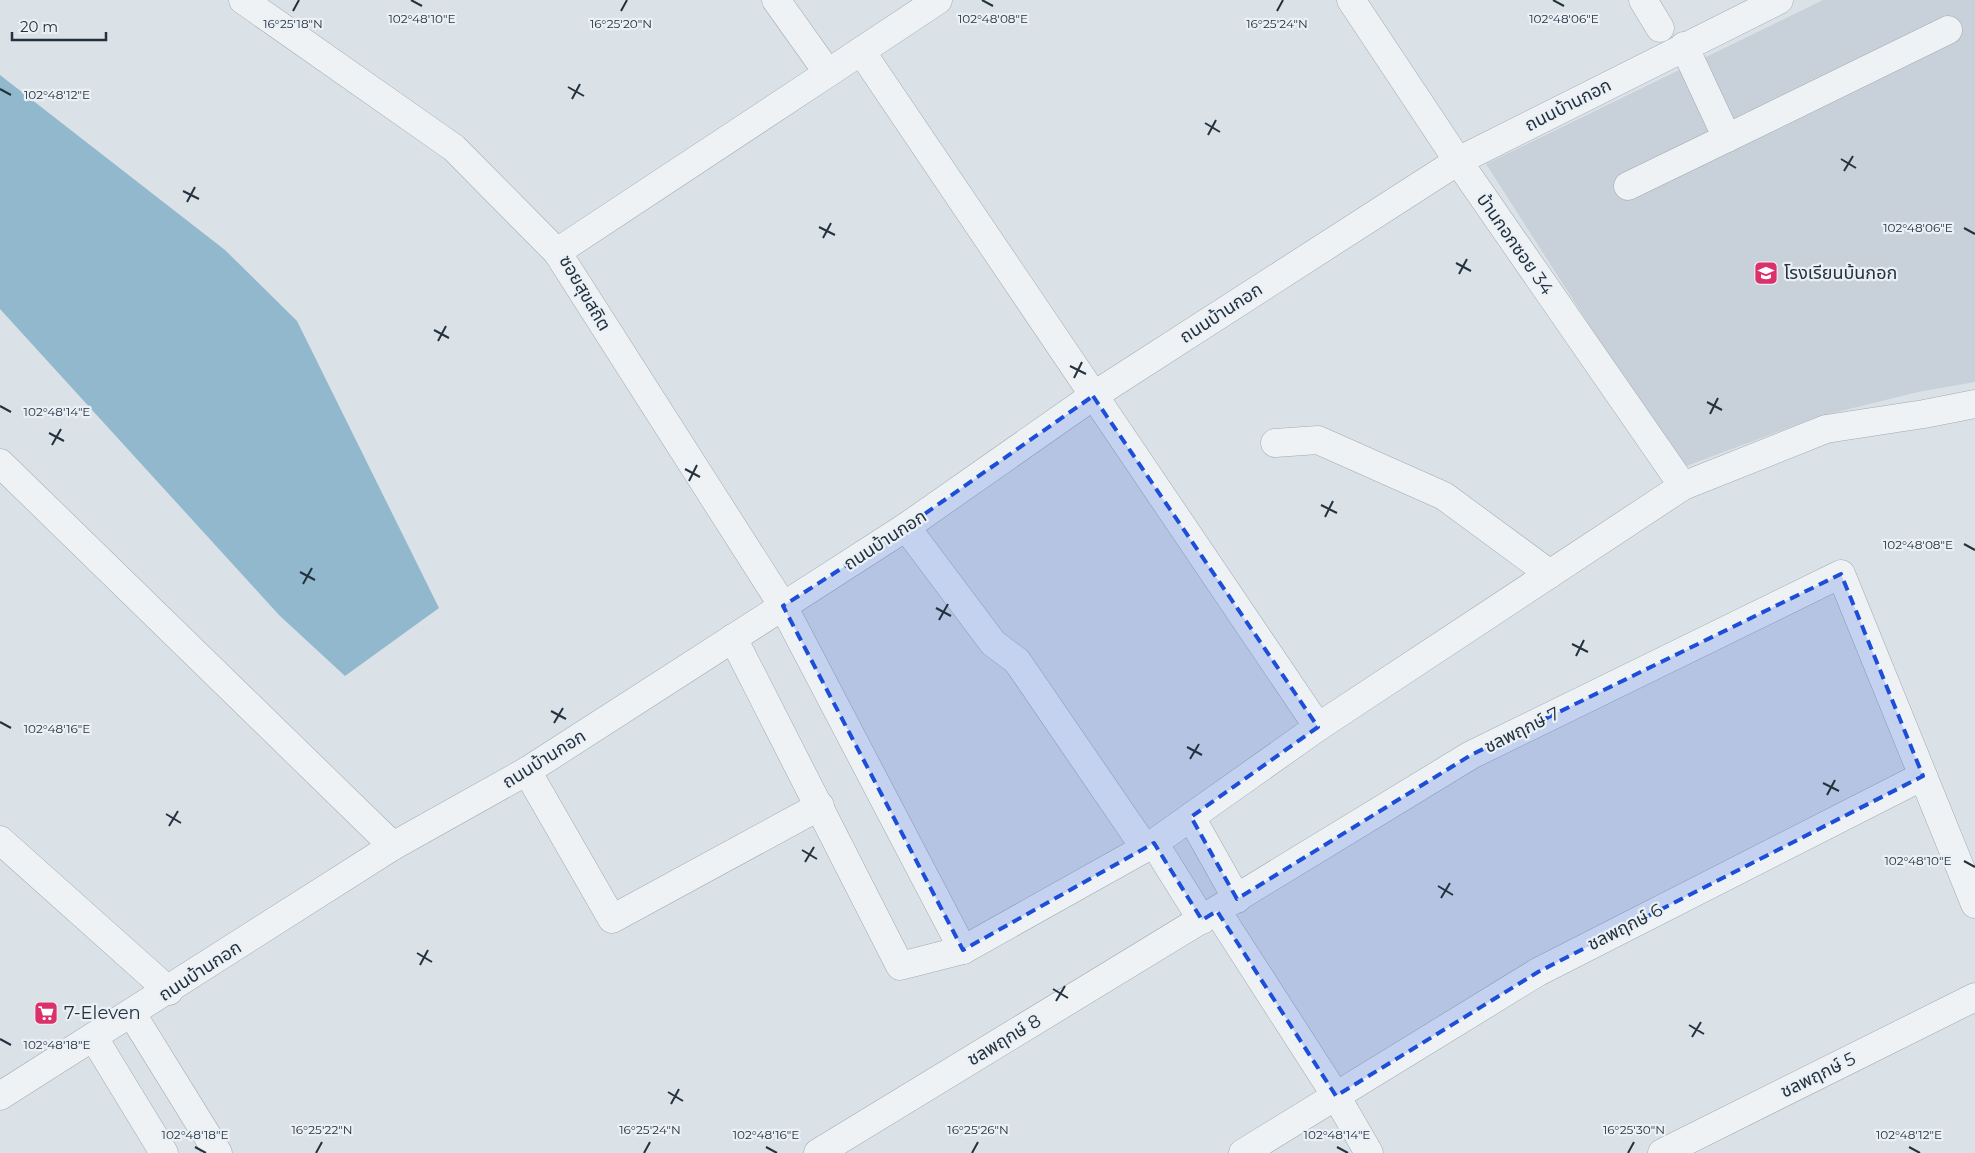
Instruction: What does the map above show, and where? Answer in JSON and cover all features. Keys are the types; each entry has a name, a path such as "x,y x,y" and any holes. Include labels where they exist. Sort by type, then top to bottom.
{"street":[{"path":"243,0 454,148 557,252"},
{"path":"776,0 828,73"},
{"name":"ซอยสุขสถิต","path":"938,0 557,252 783,606 963,950"},
{"name":"บ้านกอกซอย 34","path":"1351,0 1458,161 1683,486"},
{"path":"1643,0 1660,28"},
{"name":"ถนนบ้านกอก","path":"0,1096 169,991 393,846 527,771 906,527 1093,396 1458,161 1779,0"},
{"path":"1628,186 1948,30"},
{"path":"1684,46 1727,138"},
{"path":"861,51 1318,728"},
{"path":"733,638 900,966 963,950 1149,846 1318,728 1683,486 1826,429 1975,404"},
{"path":"1275,443 1318,440 1444,496 1550,574"},
{"path":"0,462 393,846"},
{"path":"906,527 993,643 1017,661 1149,846 1218,910 1336,1096 1369,1153"},
{"name":"ชลพฤกษ์ 7","path":"1218,910 1471,755 1841,574 1923,776"},
{"path":"527,771 612,919 820,806"},
{"path":"1923,776 1975,904"},
{"name":"ชลพฤกษ์ 6","path":"1243,1153 1538,972 1923,776"},
{"path":"1191,817 1218,910"},
{"path":"0,840 169,991"},
{"name":"ชลพฤกษ์ 8","path":"818,1153 1218,910"},
{"name":"ชลพฤกษ์ 5","path":"1662,1153 1975,997"},
{"path":"132,1014 218,1153"},
{"path":"94,1038 164,1153"}],"highlighted area":[{"path":"1093,396 1318,727 1191,817 1237,899 1471,755 1841,574 1923,776 1538,972 1336,1096 1217,911 1202,920 1154,843 963,950 783,606 906,527"}],"shaded area":[{"name":"โรงเรียนบ้นกอก","path":"1823,0 1975,0 1975,382 1918,392 1817,417 1681,468 1486,164"}],"water":[{"path":"0,75 225,250 297,321 439,608 345,676 279,615 0,309"}],"place":[{"name":"โรงเรียนบ้นกอก","path":"1766,273"},
{"name":"7-Eleven","path":"46,1013"}]}
